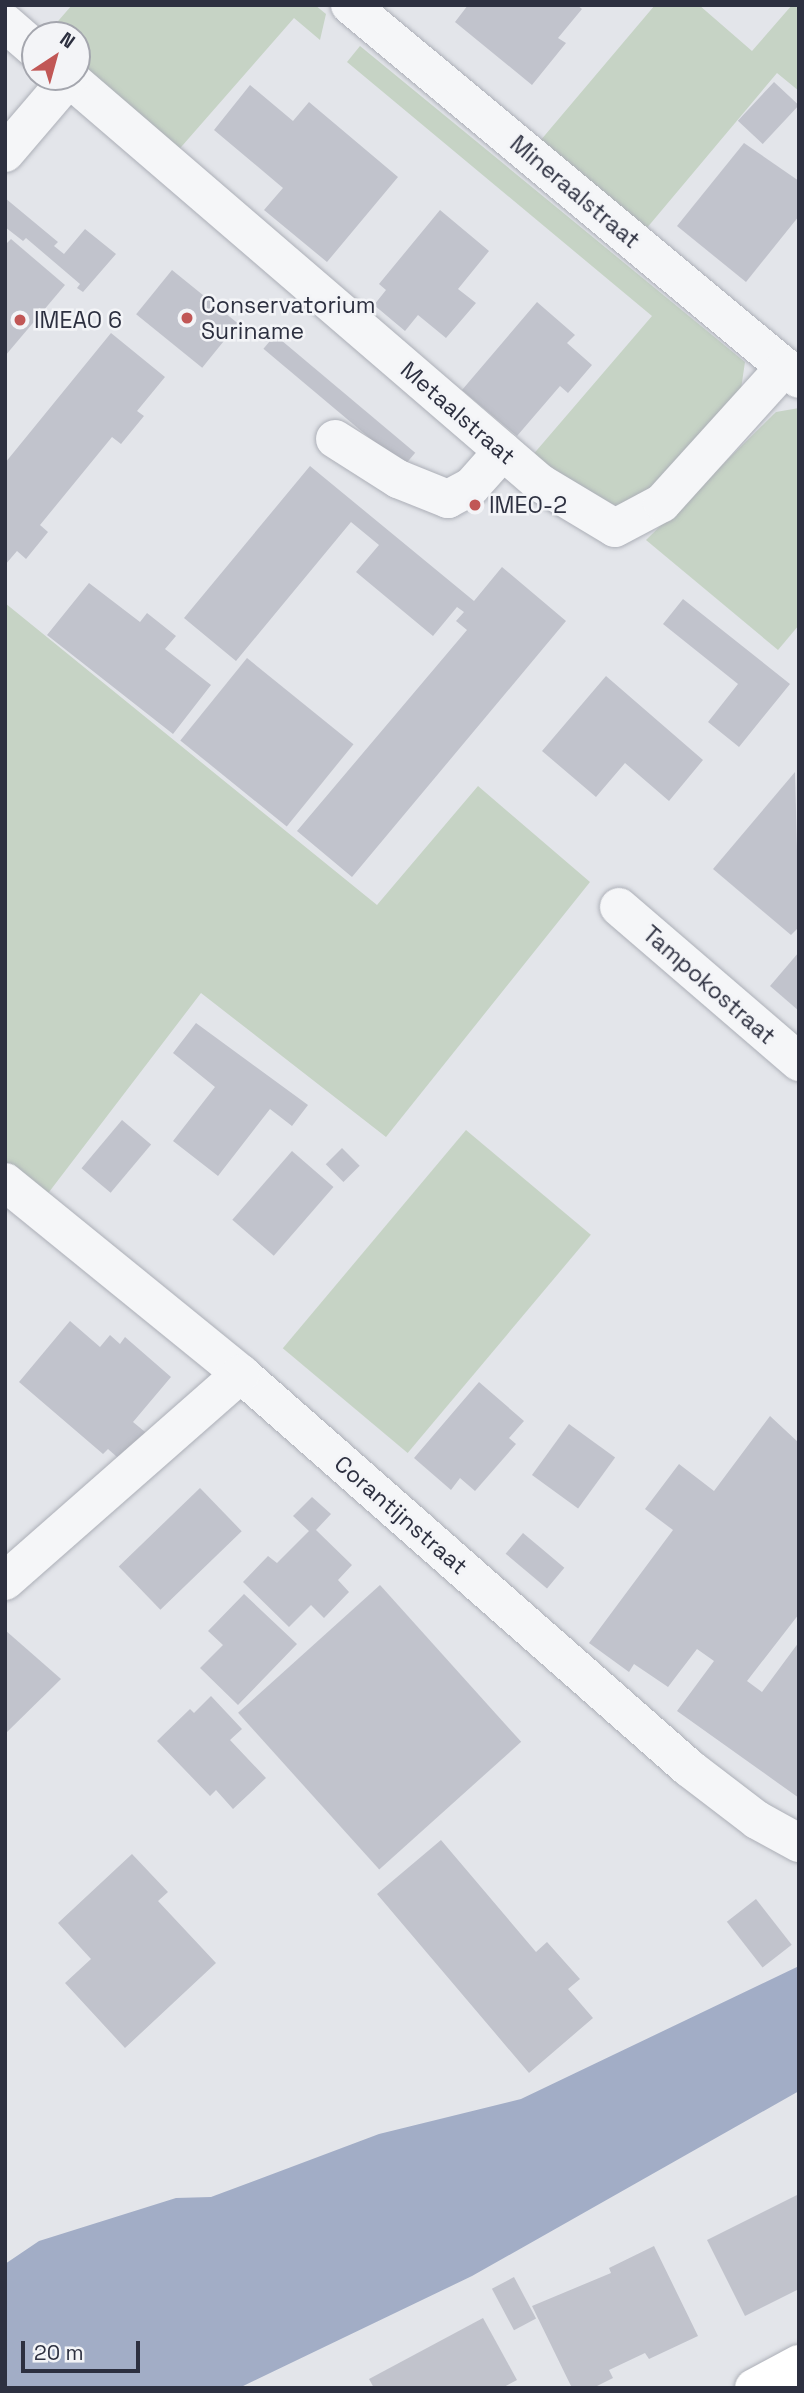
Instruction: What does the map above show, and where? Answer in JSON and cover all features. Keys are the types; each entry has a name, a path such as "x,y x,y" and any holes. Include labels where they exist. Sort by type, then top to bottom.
{"main road":[{"path":"754,2388 799,2364"}],"street":[{"name":"Mineraalstraat","path":"350,5 792,373"},
{"path":"5,23 21,37"},
{"path":"5,153 57,91"},
{"name":"Metaalstraat","path":"83,91 540,483 615,528 662,503 792,373"},
{"path":"335,439 398,479 448,499 471,487 503,451"},
{"name":"Tampokostraat","path":"619,907 799,1062"},
{"name":"Corantijnstraat","path":"5,1182 241,1374 689,1768 757,1820 799,1843"},
{"path":"5,1581 241,1374"}],"green space":[{"path":"72,5 315,5 326,14 320,40 294,18 175,154 91,80 91,21 58,21"},
{"path":"655,5 699,5 752,51 792,5 799,5 799,91 777,73 646,229 540,141"},
{"path":"360,46 745,362 741,389 641,501 624,506 603,503 531,457 652,316 347,62"},
{"path":"799,408 799,625 778,650 646,540 776,412"},
{"path":"5,603 377,905 478,786 590,882 386,1137 201,993 46,1196 5,1163"},
{"path":"466,1130 591,1235 408,1453 283,1348"}],"water":[{"path":"799,1966 799,2091 472,2276 239,2388 5,2388 5,2264 39,2241 176,2198 211,2197 379,2134 521,2099"}],"building":[{"path":"468,5 577,5 582,9 558,38 566,43 532,85 455,22"},
{"path":"774,82 799,105 763,144 738,121"},
{"path":"250,85 293,121 309,102 398,177 327,262 264,210 283,188 214,130"},
{"path":"744,143 799,181 799,216 746,282 677,226"},
{"path":"5,198 58,242 54,246 64,254 85,229 116,254 83,292 77,288 80,284 26,238 23,241 5,227"},
{"path":"440,210 489,251 458,289 476,303 446,338 418,315 405,331 374,305 386,290 379,284"},
{"name":"IMEAO 6","path":"11,239 65,285 5,356 5,245"},
{"name":"Conservatorium Suriname","path":"172,270 238,323 202,368 136,314"},
{"path":"537,302 575,335 567,343 592,365 568,393 560,386 517,436 462,390"},
{"path":"111,333 165,377 137,411 144,416 121,444 112,437 40,525 48,532 26,559 17,551 5,565 5,463"},
{"path":"275,335 415,453 404,466 263,349"},
{"path":"310,466 474,601 502,567 566,621 352,877 297,831 467,630 456,621 464,612 457,607 433,636 356,572 379,545 351,522 236,661 184,618"},
{"path":"89,583 140,622 147,613 176,636 165,649 211,685 173,734 47,635"},
{"path":"683,599 790,684 739,747 708,722 738,684 663,624"},
{"path":"247,658 353,744 287,827 180,740"},
{"path":"606,676 703,760 669,801 625,763 596,797 542,751"},
{"path":"795,772 799,927 791,935 713,869"},
{"path":"799,952 799,1011 770,986"},
{"path":"196,1023 308,1105 292,1126 270,1109 218,1176 173,1141 215,1087 173,1053"},
{"path":"122,1120 151,1144 111,1193 82,1168"},
{"path":"342,1148 360,1166 343,1182 326,1164"},
{"path":"292,1151 334,1187 274,1256 232,1220"},
{"path":"70,1321 100,1347 110,1335 120,1344 125,1337 171,1377 133,1422 150,1436 126,1465 108,1449 103,1454 19,1382"},
{"path":"479,1382 524,1421 509,1438 516,1444 475,1491 460,1478 451,1490 414,1458"},
{"path":"770,1416 799,1443 799,1614 747,1681 762,1692 799,1642 799,1798 677,1711 714,1661 697,1649 668,1687 634,1664 629,1672 589,1643 673,1530 645,1509 679,1464 714,1491"},
{"path":"569,1424 615,1458 578,1508 532,1475"},
{"path":"200,1488 242,1531 160,1610 119,1566"},
{"path":"312,1497 331,1514 316,1530 352,1565 338,1580 349,1592 324,1618 311,1605 289,1627 243,1582 268,1556 277,1563 309,1531 293,1516"},
{"path":"523,1533 564,1568 547,1588 506,1554"},
{"path":"380,1585 521,1742 379,1870 238,1713"},
{"path":"244,1594 297,1644 238,1705 200,1668 223,1645 208,1631"},
{"path":"5,1630 61,1679 5,1734"},
{"path":"211,1696 242,1729 230,1740 266,1778 233,1809 216,1790 210,1796 157,1741 190,1709 194,1713"},
{"path":"441,1840 536,1952 547,1942 580,1979 568,1989 593,2018 529,2073 377,1894"},
{"path":"132,1854 168,1892 158,1901 216,1963 125,2048 65,1983 91,1959 58,1923"},
{"path":"756,1899 792,1945 763,1967 727,1922"},
{"path":"799,2194 799,2289 745,2316 707,2240"},
{"path":"654,2246 698,2336 649,2359 645,2353 609,2370 613,2378 593,2388 572,2388 532,2306 611,2273 609,2268"},
{"path":"514,2277 536,2318 514,2330 492,2289"},
{"path":"483,2318 517,2380 502,2388 374,2388 369,2379"}],"place":[{"name":"Conservatorium Suriname","path":"187,318"},
{"name":"IMEAO 6","path":"20,320"},
{"name":"IMEO-2","path":"475,505"}]}
